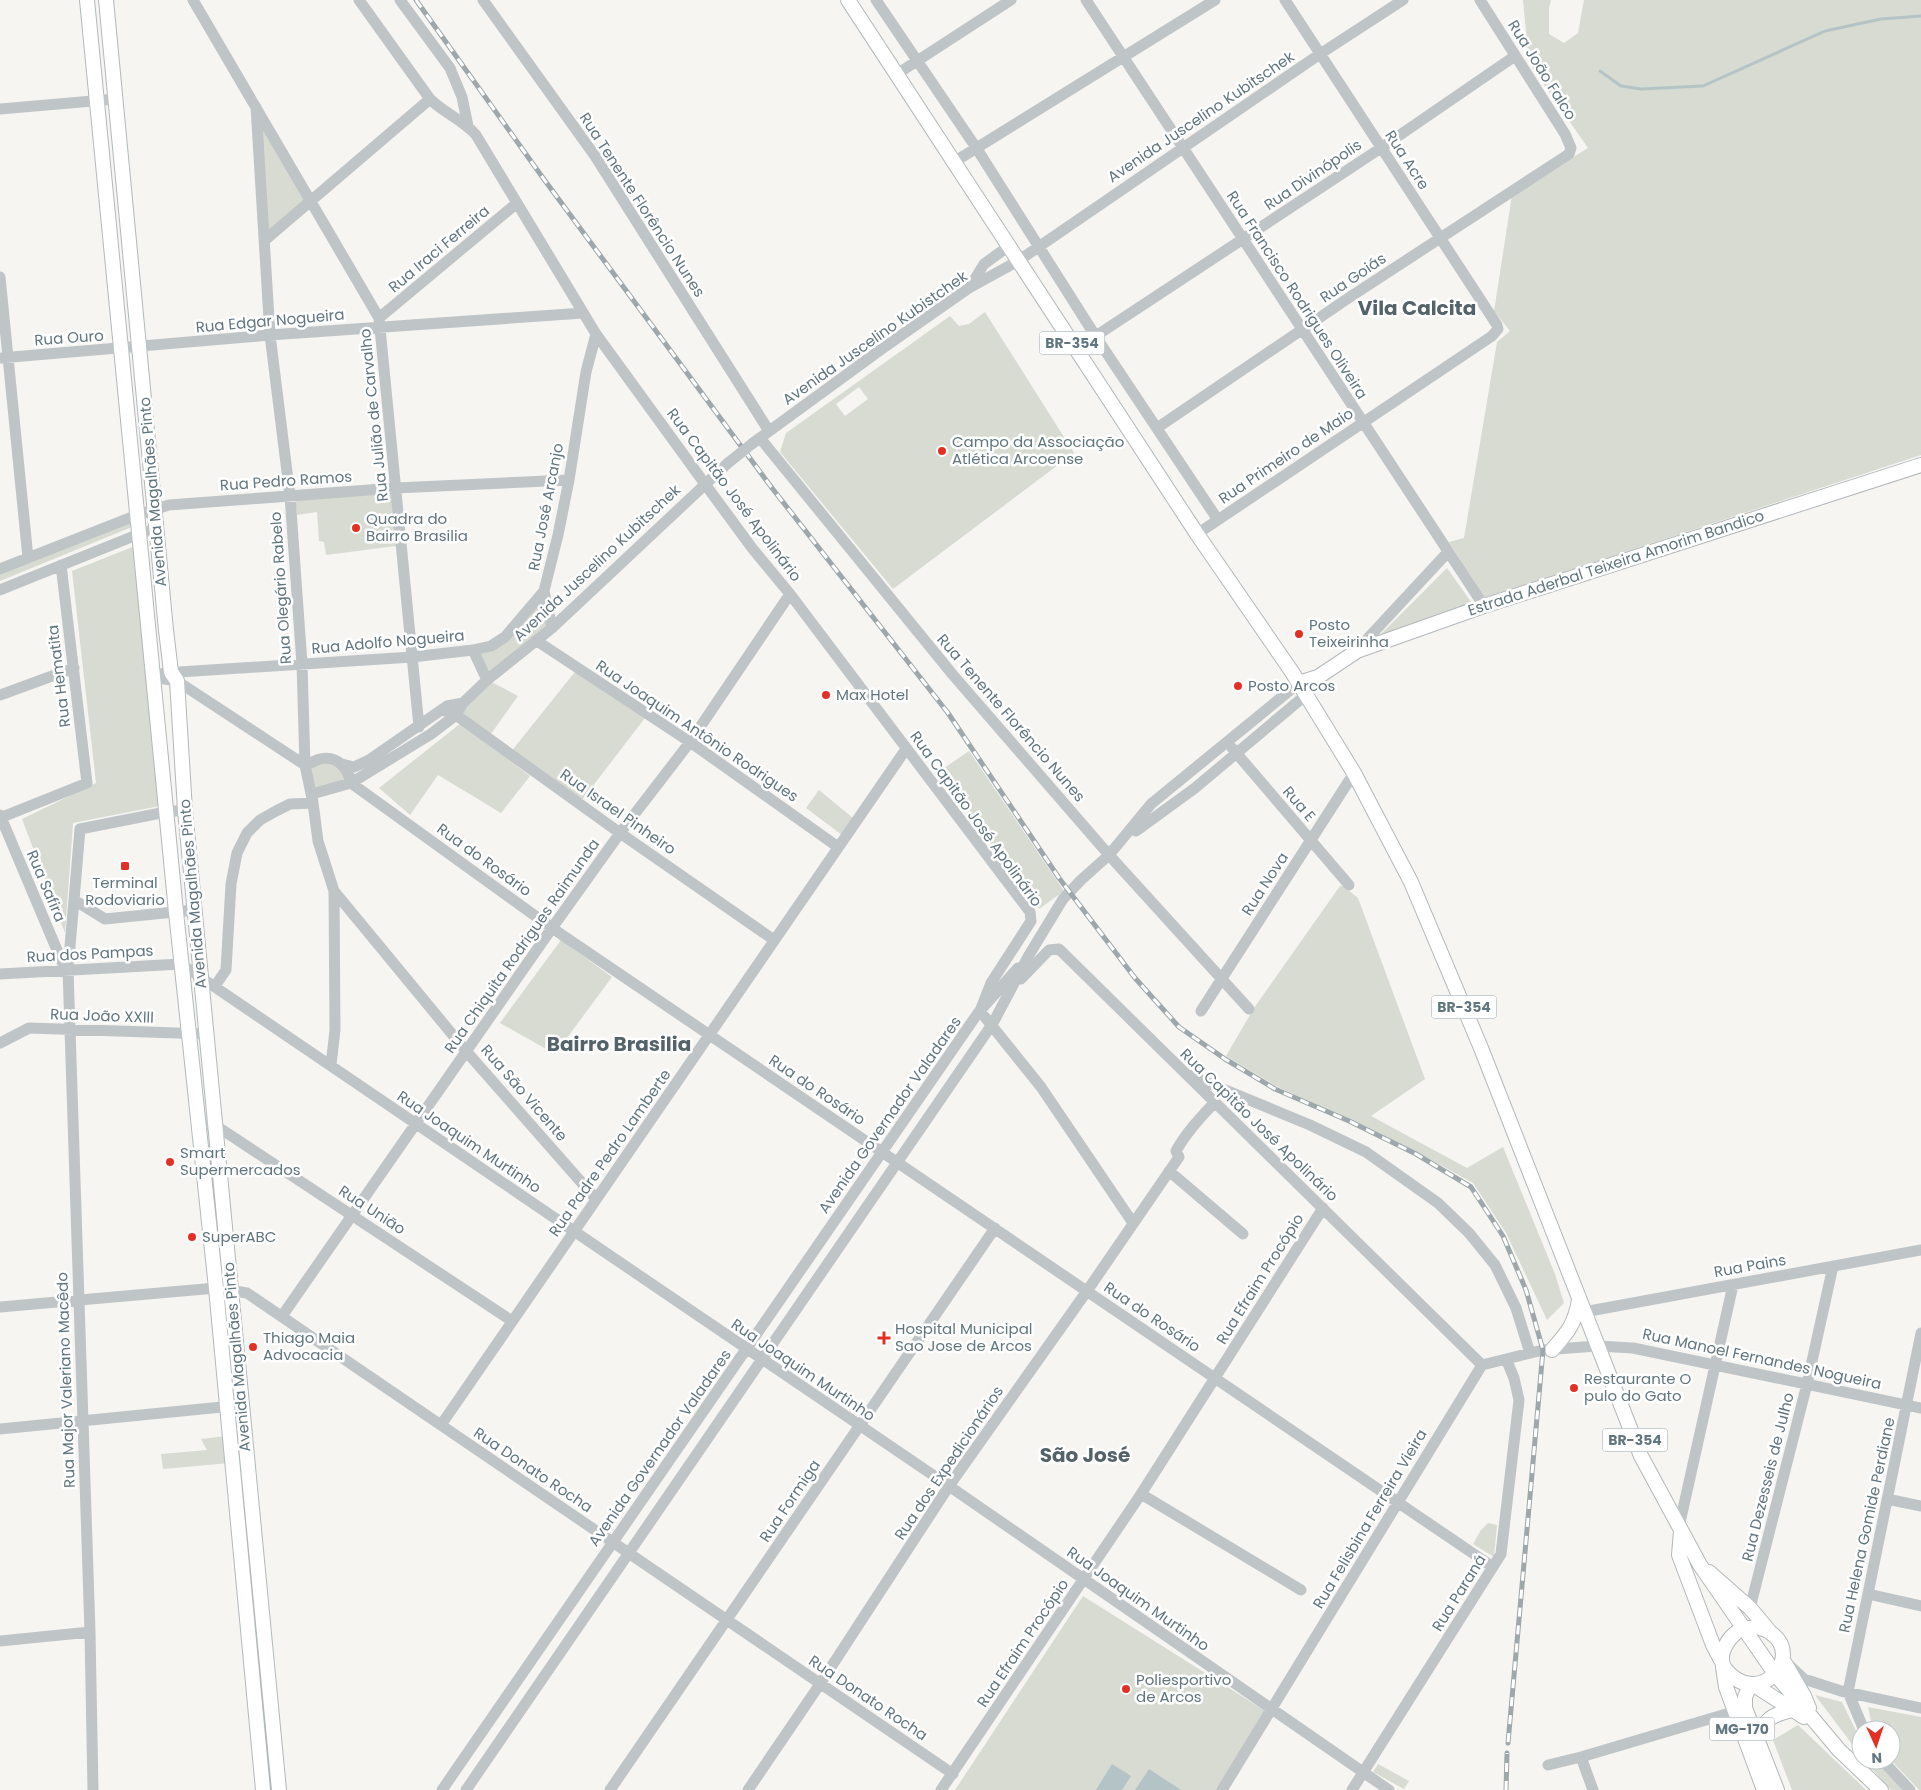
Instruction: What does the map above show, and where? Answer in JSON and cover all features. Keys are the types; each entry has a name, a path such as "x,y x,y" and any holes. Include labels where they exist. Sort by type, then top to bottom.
{"main road":[{"name":"Avenida Magalhães Pinto","path":"87,0 184,994 216,1288 263,1790"},
{"name":"Avenida Magalhães Pinto","path":"106,0 157,529 174,677 194,910 279,1790"},
{"name":"BR-354","path":"848,0 1198,534 1303,689 1354,773 1415,890 1481,1048 1641,1456 1700,1565 1742,1629 1815,1723 1839,1750 1881,1790"},
{"path":"127,413 146,412"},
{"name":"Estrada Aderbal Teixeira Amorim Bandico","path":"1303,689 1356,651 1484,606 1921,465"},
{"path":"184,994 202,993"},
{"path":"1552,1350 1569,1330 1581,1305"},
{"path":"1680,1529 1679,1555 1722,1664 1731,1676 1752,1685 1815,1723"},
{"path":"1700,1565 1728,1587 1750,1608 1778,1640 1783,1660 1804,1696 1815,1723"},
{"path":"1722,1664 1724,1647 1732,1636 1742,1629 1757,1627 1771,1632"},
{"path":"1752,1685 1766,1682 1776,1675 1783,1660"},
{"name":"MG-170","path":"1722,1664 1726,1688 1757,1740 1777,1790"},
{"path":"253,1680 268,1678"},
{"name":"MG-170","path":"1752,1685 1740,1710 1764,1790"},
{"path":"1757,1740 1764,1722 1777,1713 1793,1710"}],"street":[{"name":"Rua Julião de Carvalho","path":"193,0 379,323 419,727"},
{"name":"Rua Capitão José Apolinário","path":"359,0 430,99 437,106 468,126 476,135 596,334 752,548 790,594 1030,912 1031,921 991,983 980,1011"},
{"path":"400,0 450,68 462,98 468,126"},
{"name":"Rua Tenente Florêncio Nunes","path":"483,0 595,156 761,437 953,676 1109,855 1250,1009"},
{"path":"876,0 977,149 1096,337 1218,520"},
{"path":"897,74 1011,0"},
{"name":"Rua Francisco Rodrigues Oliveira","path":"1086,0 1484,606"},
{"path":"954,162 1215,0"},
{"name":"Rua Acre","path":"1285,0 1497,325 1497,331 1492,336"},
{"name":"Avenida Juscelino Kubitschek","path":"1018,261 1320,54 1403,0"},
{"name":"Rua João Falco","path":"1480,0 1571,144 1571,151 1567,156"},
{"name":"Rua Divinópolis","path":"1076,349 1381,148 1515,56"},
{"path":"0,109 116,99"},
{"path":"265,240 430,99"},
{"name":"Rua Olegário Rabelo","path":"256,107 270,336 290,496 302,664 305,765 318,841 334,891 335,1030 331,1065"},
{"name":"Rua Goiás","path":"1158,428 1440,238 1567,156"},
{"name":"Rua Iraci Ferreira","path":"379,323 517,203"},
{"path":"969,288 984,264 1009,246"},
{"name":"Avenida Juscelino Kubistchek","path":"728,463 761,437 969,288 1018,261"},
{"path":"0,277 4,358 28,558"},
{"name":"Rua Edgar Nogueira","path":"139,347 270,336 379,323 583,313"},
{"name":"Rua José Arcanjo","path":"473,650 491,646 505,637 544,590 569,480 582,393 596,334"},
{"name":"Rua Primeiro de Maio","path":"1198,534 1492,336"},
{"name":"Rua Ouro","path":"4,358 139,347"},
{"name":"Avenida Juscelino Kubitschek","path":"313,803 312,794 354,780 412,747 456,715 463,702 487,680 552,628 728,463"},
{"name":"Rua Pedro Ramos","path":"0,570 155,508 185,504 396,488 569,480"},
{"path":"0,590 139,534 157,529"},
{"path":"1356,651 1448,552"},
{"name":"Rua Hematita","path":"0,817 87,783 61,565"},
{"path":"544,590 552,628"},
{"name":"Rua Chiquita Rodrigues Raimunda","path":"282,1316 552,928 620,833 690,742 790,594"},
{"name":"Rua Joaquim Antônio Rodrigues","path":"537,641 690,742 838,847"},
{"name":"Rua Adolfo Nogueira","path":"174,677 473,650 487,680"},
{"path":"0,695 74,668"},
{"path":"153,675 174,677 305,765 319,759 331,759 341,764"},
{"name":"Avenida Governador Valadares","path":"1122,840 1195,788 1236,753 1303,689"},
{"name":"Avenida Governador Valadares","path":"466,1790 990,1026 1014,986 1029,955 1063,899 1109,855 1151,804 1226,742 1303,689"},
{"name":"Avenida Juscelino Kubitschek","path":"341,764 354,768 419,727 447,706 463,702"},
{"name":"Rua Israel Pinheiro","path":"443,710 456,715 620,833 774,940"},
{"name":"Rua E","path":"1226,742 1349,885"},
{"name":"Rua Padre Pedro Lamberte","path":"441,1425 906,750"},
{"name":"Rua do Rosário","path":"341,764 354,780 552,928 1493,1567"},
{"name":"Rua Nova","path":"1201,1011 1354,773"},
{"path":"215,986 226,970 231,884 237,853 247,834 260,820 290,804 313,803"},
{"path":"67,969 80,829 185,810"},
{"name":"Rua Safira","path":"0,817 67,969"},
{"name":"Rua São Vicente","path":"334,891 466,1051 596,1199"},
{"path":"74,900 105,919 194,910"},
{"name":"Rua Capitão José Apolinário","path":"1014,986 1049,950 1059,949 1482,1365"},
{"name":"Avenida Governador Valadares","path":"442,1790 980,1011 1029,955"},
{"name":"Rua Joaquim Murtinho","path":"181,964 948,1486 1389,1790"},
{"name":"Rua dos Pampas","path":"0,974 181,964"},
{"name":"Rua Major Valeriano Macêdo","path":"67,969 90,1632 93,1790"},
{"path":"980,1011 990,1026 1041,1087 1133,1223"},
{"name":"Rua João XXlll","path":"0,1043 29,1028 206,1034"},
{"path":"1183,1072 1310,1125 1366,1152 1438,1204 1469,1233 1495,1265 1516,1308 1530,1353"},
{"path":"1226,1115 1227,1107 1232,1101 1251,1102"},
{"name":"Rua dos Expedicionários","path":"748,1790 820,1684 948,1486 1088,1291 1179,1157 1176,1151 1194,1124 1214,1103"},
{"path":"199,1124 215,1125"},
{"name":"Rua União","path":"215,1125 512,1321"},
{"path":"1169,1171 1243,1234"},
{"name":"Rua Efraim Procópio","path":"942,1790 1141,1494 1323,1208"},
{"name":"Rua Formiga","path":"610,1790 995,1228"},
{"name":"Rua Pains","path":"1581,1305 1732,1285 1921,1250"},
{"name":"Rua Dezesseis de Julho","path":"1750,1608 1807,1384 1833,1266"},
{"path":"1680,1529 1732,1285"},
{"name":"Rua Donato Rocha","path":"0,1308 216,1288 248,1293 953,1774"},
{"name":"Rua Helena Gomide Perdiane","path":"1848,1692 1921,1333"},
{"path":"1482,1365 1530,1353 1597,1346"},
{"name":"Rua Manoel Fernandes Nogueira","path":"1597,1346 1633,1348 1921,1408"},
{"name":"Rua Paraná","path":"1352,1790 1501,1554 1519,1400 1514,1378 1506,1359"},
{"name":"Rua Felisbina Ferreira Vieira","path":"1222,1790 1482,1365"},
{"path":"0,1429 242,1405"},
{"path":"1141,1494 1301,1590"},
{"path":"1887,1499 1921,1506"},
{"path":"1868,1594 1921,1606"},
{"path":"0,1641 90,1632"},
{"path":"1783,1660 1804,1679 1848,1692 1921,1708"},
{"path":"1848,1692 1860,1720"},
{"path":"509,1694 526,1704"},
{"path":"1548,1765 1582,1757 1740,1710"},
{"path":"1582,1757 1593,1790"},
{"path":"1891,1770 1910,1790"}],"shaded area":[{"path":"1523,0 1551,0 1549,8 1549,34 1564,43 1578,33 1584,0 1921,0 1921,455 1485,598 1449,542 1464,538 1497,342 1510,331 1494,311 1512,195 1588,148 1529,63"},
{"path":"256,107 310,202 265,240"},
{"path":"985,312 1074,453 893,589 780,452 786,433 950,316 959,326 969,324","holes":["859,387 868,399 845,416 836,404"]},
{"name":"Quadra do Bairro Brasilia","path":"392,494 396,546 326,555 324,542 319,541 317,512 297,515 295,499"},
{"path":"131,521 132,527 0,581 0,573"},
{"path":"140,544 160,806 73,823 65,933 22,819 96,783 72,571"},
{"path":"1447,568 1472,603 1376,639"},
{"path":"544,591 552,628 488,680 518,696 488,738 456,715 487,680 473,650 494,644"},
{"path":"578,668 648,714 579,804 510,753"},
{"path":"461,723 530,776 501,813 438,775 410,815 379,788"},
{"path":"969,751 1064,891 1039,909 937,773"},
{"path":"331,759 351,783 312,794 305,765"},
{"path":"819,790 853,818 842,835 806,808"},
{"path":"1340,886 1343,886 1358,898 1425,1079 1371,1116 1467,1168 1503,1147 1555,1274 1564,1303 1547,1320 1506,1233 1473,1183 1417,1152 1274,1085 1226,1056 1254,1008"},
{"path":"561,940 612,977 555,1054 500,1023"},
{"path":"227,1436 230,1463 163,1469 161,1454 207,1450 201,1439"},
{"path":"1488,1523 1497,1525 1494,1557 1473,1544 1481,1530"},
{"name":"Poliesportivo de Arcos","path":"1083,1596 1267,1712 1217,1790 955,1790"},
{"path":"1815,1695 1842,1702 1851,1720 1851,1743"},
{"path":"1868,1707 1921,1717 1921,1790 1900,1770 1901,1720 1871,1720"},
{"path":"1798,1725 1866,1790 1792,1790 1773,1740"},
{"path":"1112,1764 1131,1776 1122,1790 1096,1790"},
{"path":"1378,1764 1409,1781 1404,1789 1373,1772"},
{"path":"1149,1769 1181,1790 1135,1790"},
{"path":"1873,1770 1885,1770 1903,1790 1891,1790"}],"waterway":[{"path":"1600,71 1621,86 1641,89 1703,86 1825,31 1881,19 1921,16"}],"railway":[{"path":"416,0 543,178 772,488 948,713 1059,878 1135,978 1179,1027 1225,1059 1275,1089 1349,1121 1416,1154 1471,1187 1503,1236 1526,1290 1543,1350 1508,1743"},
{"path":"1506,1790 1507,1753"}],"place":[{"name":"Campo da Associação Atlética Arcoense","path":"942,451"},
{"name":"Quadra do Bairro Brasilia","path":"356,528"},
{"name":"Posto Teixeirinha","path":"1299,634"},
{"name":"Posto Arcos","path":"1238,686"},
{"name":"Max Hotel","path":"826,695"},
{"name":"Terminal Rodoviario","path":"125,866"},
{"name":"Smart Supermercados","path":"170,1162"},
{"name":"SuperABC","path":"192,1237"},
{"name":"Hospital Municipal Sao Jose de Arcos","path":"884,1338"},
{"name":"Thiago Maia Advocacia","path":"253,1347"},
{"name":"Restaurante O pulo do Gato","path":"1574,1388"},
{"name":"Poliesportivo de Arcos","path":"1126,1689"}],"district":[{"name":"Vila Calcita","path":"1417,308"},
{"name":"Bairro Brasilia","path":"619,1044"},
{"name":"São José","path":"1085,1455"}]}
